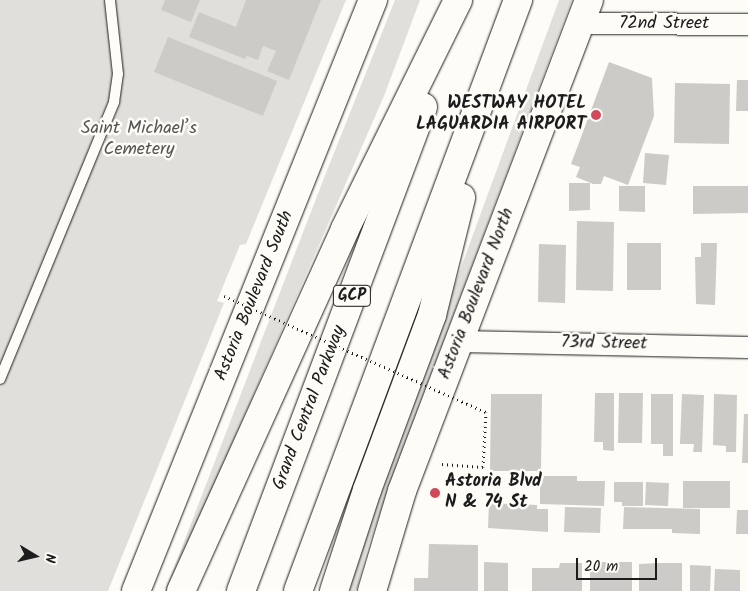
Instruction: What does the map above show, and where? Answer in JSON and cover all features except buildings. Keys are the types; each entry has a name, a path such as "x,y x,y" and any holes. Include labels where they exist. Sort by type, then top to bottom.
{"main road":[{"name":"Astoria Boulevard South","path":"136,591 372,0"},
{"path":"181,591 337,246 458,0"},
{"name":"Grand Central Parkway","path":"241,591 463,0"},
{"path":"298,591 518,0"},
{"name":"Astoria Boulevard North","path":"372,591 413,461 585,11"},
{"path":"334,591 368,490 432,315 493,69"}],"street":[{"name":"72nd Street","path":"585,11 748,24"},
{"name":"73rd Street","path":"459,341 748,347"}],"lane":[{"path":"0,380 114,102 118,74 110,0"}],"path":[{"path":"224,296 486,412 483,467 413,461"}],"green space":[{"name":"Saint Michael’s Cemetery","path":"0,0 346,0 246,244 240,245 217,301 224,303 108,591 0,591"},
{"path":"395,0 420,0 384,96 168,591 165,591 324,178"},
{"path":"559,0 572,0 400,456 367,550 356,591 346,591 357,551"}],"place":[{"name":"WESTWAY HOTEL LAGUARDIA AIRPORT","path":"596,115"},
{"name":"Astoria Blvd N & 74 St","path":"435,493"}]}
